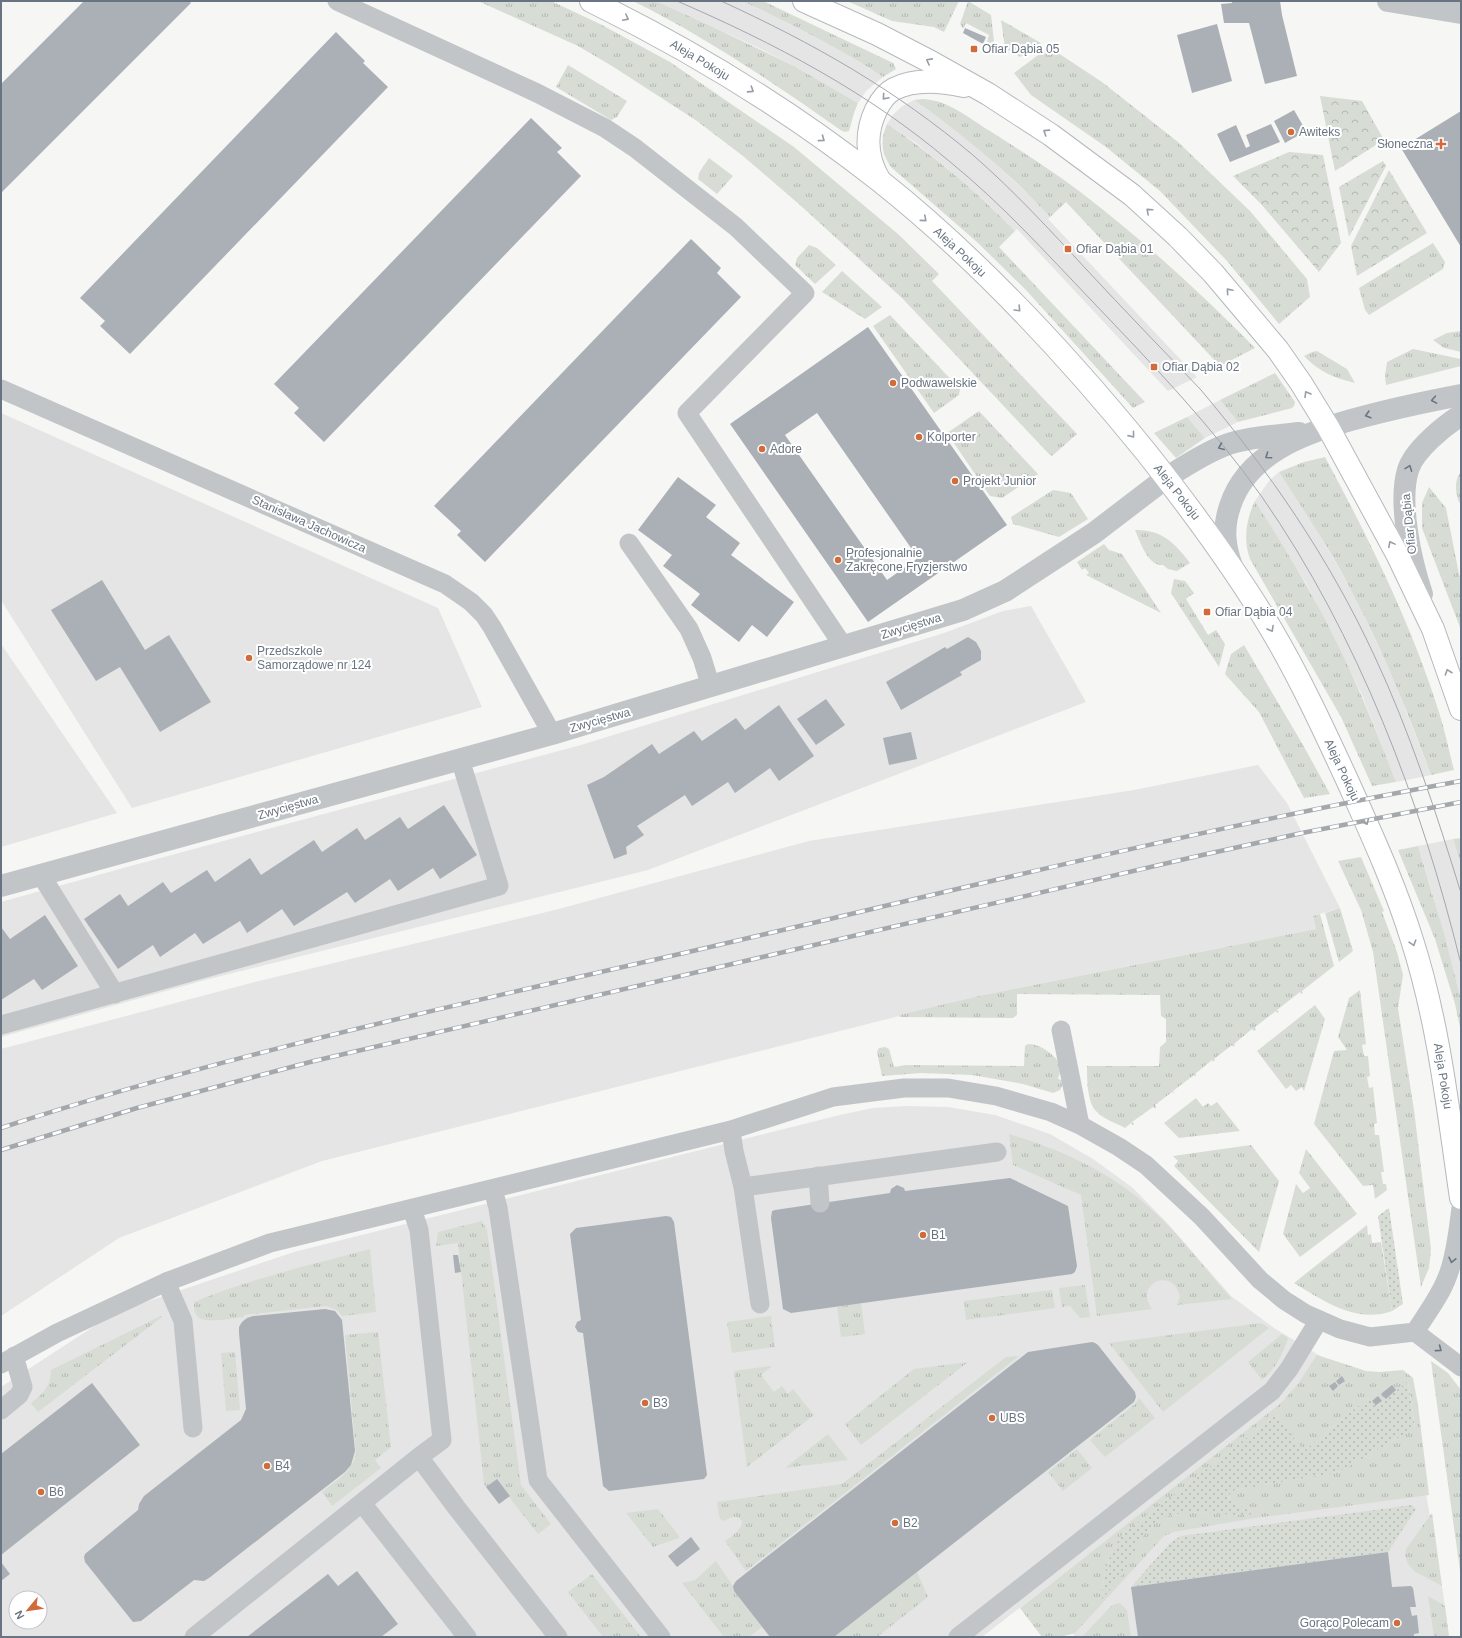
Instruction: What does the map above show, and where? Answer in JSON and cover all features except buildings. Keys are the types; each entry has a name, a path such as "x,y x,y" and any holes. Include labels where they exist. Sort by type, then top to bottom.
{"main road":[{"name":"Aleja Pokoju","path":"591,1 668,40 751,90 790,116 881,182 958,249 1036,327 1108,405 1204,528 1236,574 1281,647 1317,717 1368,827 1398,899 1412,938 1432,1009 1445,1081 1461,1198"},
{"path":"804,1 877,34 988,94 1051,135 1132,195 1178,237 1213,273 1278,350 1301,383 1321,429 1396,554 1433,629 1461,709"},
{"path":"881,182 870,159 868,135 877,107 889,92 907,84 928,81 955,84 988,94"}],"street":[{"path":"1388,1 1461,13"},
{"path":"1236,574 1227,550 1224,536 1227,514 1234,494 1246,475 1266,457 1284,445 1321,429 1381,412 1461,395"},
{"name":"Ofiar Dąbia","path":"1433,629 1420,588 1409,541 1405,504 1406,481 1408,469 1414,459 1433,436 1461,416"},
{"path":"1166,478 1198,458 1232,443 1256,438 1321,429"},
{"name":"Zwycięstwa","path":"1,886 552,734 963,610 1005,591 1094,534 1166,478"}],"lane":[{"path":"337,1 538,93 605,128 635,148 736,227 806,293 687,413 844,647"},
{"name":"Stanisława Jachowicza","path":"1,389 450,587 471,602 492,627 552,734"},
{"path":"629,542 689,629 695,640 711,687"},
{"path":"1,1025 499,886 460,759"},
{"path":"41,875 115,994"},
{"path":"1061,1030 1080,1125"},
{"path":"1,1410 19,1396 22,1387 8,1360 57,1333 166,1282 204,1267 270,1244 731,1130 833,1097 904,1088 948,1088 996,1096 1051,1112 1080,1125 1119,1147 1146,1166 1202,1217 1244,1264 1271,1290 1284,1300 1319,1320 1340,1329 1370,1337 1416,1332 1461,1367"},
{"path":"731,1130 734,1151 743,1187 760,1304"},
{"path":"743,1187 997,1152"},
{"path":"818,1176 820,1203"},
{"path":"493,1189 498,1208 538,1480 661,1637"},
{"path":"1416,1332 1442,1290 1448,1275 1457,1237 1461,1208"},
{"path":"194,1637 442,1440 419,1230 412,1209"},
{"path":"166,1282 183,1321 193,1428"},
{"path":"958,1637 1272,1392 1289,1369 1319,1320"},
{"path":"419,1457 456,1507 558,1637"},
{"path":"362,1503 467,1637"}],"shaded area":[{"path":"656,1 742,1 799,27 827,42 883,77 866,91 858,103 794,66 757,47"},
{"path":"914,100 986,155 1033,199 1050,217 1048,219 1197,377 1168,391 1017,229 1015,231 987,203 947,168 916,143 887,124 901,107"},
{"path":"1220,400 1238,422 1205,438 1187,417"},
{"name":"Przedszkole Samorządowe nr 124","path":"1,413 438,608 482,707 132,808 1,600"},
{"path":"1279,472 1313,523 1358,602 1395,683 1431,775 1396,782 1363,697 1334,637 1306,583 1255,501 1269,481"},
{"path":"1031,606 1086,702 648,870 209,979 1,1037 1,902 581,745 944,633 1003,611"},
{"path":"1,644 117,813 1,847"},
{"path":"1258,765 1287,803 1340,908 1313,916 1316,929 983,995 322,1161 119,1238 1,1316 1,1049 259,981 555,910 809,841 1134,790"},
{"path":"1453,839 1461,865 1461,1000 1418,846"},
{"path":"908,1106 948,1107 995,1115 1050,1134 1093,1159 1133,1188 1168,1224 1231,1296 1274,1328 1345,1371 1406,1378 1442,1586 1449,1637 1074,1637 1089,1554 982,1637 1,1637 1,1387 116,1312 294,1252 873,1108"}],"green space":[{"path":"478,1 551,1 600,24 670,62 794,147 898,234 939,274 932,281 1077,434 1052,456 903,299 800,205 743,156 697,121 612,66 578,46"},
{"path":"633,1 656,1 794,66 858,103 849,131 842,131 766,79 714,46"},
{"path":"742,1 763,1 893,63 896,69 883,77 814,36"},
{"path":"847,1 959,1 944,32 934,27 892,21"},
{"path":"968,1 991,15 994,41 989,44 987,42 989,35 966,23 963,29 960,24"},
{"path":"1001,20 1041,43 1020,57 1005,48"},
{"path":"1049,47 1102,82 1178,142 1250,211 1307,279 1310,297 1279,324 1227,261 1160,191 1106,147 1031,95 1014,73"},
{"path":"568,65 627,101 617,117 611,120 556,87"},
{"path":"1320,96 1362,101 1384,140 1335,171"},
{"path":"922,99 940,102 958,110 1037,161 1072,186 1128,230 1172,268 1255,348 1220,366 1066,202 1050,217 1002,169 914,100"},
{"path":"887,124 954,174 1015,231 999,247 1145,402 1133,408 1025,289 977,242 892,168 888,163 883,147 883,136"},
{"path":"1289,152 1323,155 1341,243 1319,272 1261,204 1233,176"},
{"path":"709,158 733,176 717,194 698,179 699,173"},
{"path":"1383,161 1386,166 1349,237 1339,187"},
{"path":"1389,170 1427,233 1357,276 1351,246"},
{"path":"1433,243 1445,262 1443,269 1369,315 1365,310 1359,288"},
{"path":"809,245 817,248 836,265 815,284 795,265 797,258"},
{"path":"842,271 882,307 865,319 822,292"},
{"path":"890,315 960,389 959,395 934,413 873,326"},
{"path":"1461,331 1461,352 1444,348 1433,340 1447,333"},
{"path":"1413,349 1461,359 1461,366 1386,385 1385,376 1387,362"},
{"path":"1317,351 1347,369 1355,383 1328,374 1315,366 1304,356"},
{"path":"1275,373 1295,402 1294,406 1292,408 1238,422 1220,400"},
{"path":"979,411 1038,474 1002,498 990,496 947,433"},
{"path":"1187,417 1205,438 1176,458 1154,433"},
{"path":"1325,457 1373,550 1416,646 1439,712 1454,770 1431,775 1391,674 1356,599 1328,549 1279,472 1304,462"},
{"path":"1461,472 1461,500 1459,503 1456,483"},
{"path":"1429,487 1446,508 1461,584 1461,630 1422,528 1422,503"},
{"path":"1053,490 1071,493 1088,519 1059,537 1013,524 1011,517"},
{"path":"1255,501 1325,619 1359,691 1396,782 1372,786 1341,717 1250,559 1246,530 1249,515"},
{"path":"1135,530 1152,532 1167,539 1179,549 1190,563 1177,571 1168,569 1163,565 1158,565 1153,562 1145,552"},
{"path":"1104,544 1109,550 1122,554 1161,613 1086,575 1089,573 1085,568 1082,570 1077,562"},
{"path":"1174,579 1185,581 1194,593 1186,599 1208,635 1216,630 1225,644 1219,667 1171,593"},
{"path":"1244,645 1330,794 1304,798 1259,712 1225,674 1231,654"},
{"path":"1461,838 1461,865 1453,839"},
{"path":"1418,846 1443,930 1461,1000 1461,1032 1455,1004 1435,939 1398,850"},
{"path":"1361,857 1384,911 1382,912 1397,952 1403,975 1398,1008 1414,1110 1431,1249 1429,1268 1421,1287 1373,952 1361,910 1338,861"},
{"path":"1340,908 1353,951 1339,962 1325,913"},
{"path":"1320,914 1334,966 1302,991 1303,993 1301,994 1300,992 1277,1010 1279,1012 1277,1013 1276,1011 1255,1027 1256,1030 1254,1031 1252,1029 1234,1044 1235,1045 1233,1047 1232,1045 1214,1059 1215,1060 1213,1062 1212,1060 1195,1074 1195,1076 1194,1075 1173,1091 1175,1093 1172,1092 1155,1105 1155,1109 1153,1107 1132,1122 1134,1124 1133,1125 1131,1123 1125,1128 1098,1113 1092,1106 1088,1089 1087,1066 1159,1066 1160,1047 1166,1042 1166,1019 1161,1016 1160,995 1017,994 1017,1015 1013,1018 899,1017 900,1015 983,995 1316,929 1313,916"},
{"path":"1360,990 1366,1044 1362,1045 1364,1056 1368,1056 1370,1076 1367,1077 1369,1088 1373,1087 1377,1123 1374,1124 1375,1135 1379,1135 1384,1172 1381,1172 1383,1184 1386,1184 1387,1190 1375,1199 1373,1185 1363,1186 1314,1124 1334,1051 1347,1050 1338,1037 1349,998"},
{"path":"1315,1005 1325,1019 1304,1091 1302,1087 1296,1091 1291,1085 1286,1089 1257,1051"},
{"path":"1028,1044 1033,1044 1043,1048 1062,1066 1058,1079 1065,1081 1060,1090 1053,1093 1023,1084 972,1075 921,1073 882,1076 877,1052 879,1048 885,1047 889,1049 894,1067 906,1065 1024,1066 1025,1046"},
{"path":"1196,1098 1203,1107 1208,1103 1211,1106 1217,1102 1240,1131 1179,1138 1164,1123"},
{"path":"1009,1134 1054,1149 1075,1158 1114,1180 1132,1193 1168,1225 1232,1299 1177,1305 1180,1297 1176,1288 1170,1282 1163,1280 1151,1286 1148,1292 1148,1300 1152,1309 1097,1316 1081,1195 1013,1165"},
{"path":"1251,1145 1279,1181 1259,1252 1174,1166 1178,1161 1173,1156"},
{"path":"1306,1149 1357,1214 1300,1257 1283,1234 1296,1184 1303,1193 1310,1188 1299,1173"},
{"path":"1389,1208 1403,1304 1392,1311 1378,1216"},
{"path":"482,1221 487,1230 521,1485 551,1524 538,1534 497,1479 486,1487 484,1484 458,1243 436,1246 438,1232"},
{"path":"1367,1225 1368,1235 1371,1234 1372,1243 1381,1242 1392,1311 1366,1315 1353,1313 1341,1309 1317,1297 1294,1283"},
{"path":"370,1249 376,1312 342,1316 337,1310 326,1306 244,1315 244,1317 227,1319 207,1320 198,1317 195,1312 194,1302 237,1286"},
{"path":"1085,1285 1090,1317 1080,1318 1070,1306 1062,1307 1059,1288"},
{"path":"1052,1290 1055,1308 966,1320 964,1301"},
{"path":"861,1303 865,1334 841,1337 837,1307"},
{"path":"161,1316 162,1317 38,1412 31,1403 46,1389 50,1381 51,1370"},
{"path":"771,1316 775,1347 732,1353 727,1322"},
{"path":"1261,1323 1269,1328 1163,1412 1109,1343"},
{"path":"378,1332 391,1447 375,1460 381,1468 332,1506 322,1492 346,1472 356,1455 345,1335"},
{"path":"1282,1334 1288,1338 1284,1350 1275,1366 1262,1380 1248,1362"},
{"path":"235,1352 240,1410 226,1411 221,1353"},
{"path":"1317,1355 1366,1371 1379,1372 1403,1370 1413,1378 1418,1405 1429,1495 1256,1518 1173,1532 1164,1536 1075,1633 1060,1637 1042,1637 1020,1608 1280,1404 1297,1385","holes":["1408,1381 1415,1428 1346,1468 1333,1473 1235,1490 1231,1492 1229,1496 1230,1500 1255,1514 1234,1515 1176,1513 1163,1517 1155,1522 1147,1531 1122,1566 1102,1598 1107,1565 1113,1550 1122,1535 1276,1415 1304,1451 1368,1398 1376,1407"]},
{"path":"1019,1356 746,1571 725,1541 738,1530 742,1524 742,1521 735,1517 724,1521 722,1520 720,1518 717,1502 842,1484 1006,1357"},
{"path":"1431,1361 1448,1373 1461,1390 1461,1578"},
{"path":"968,1362 861,1445 845,1424 914,1369"},
{"path":"771,1367 761,1375 774,1392 782,1386 788,1394 793,1389 814,1415 747,1467 734,1371"},
{"path":"1408,1381 1415,1428 1346,1468 1333,1473 1235,1490 1231,1492 1228,1498 1230,1500 1255,1514 1238,1515 1188,1513 1163,1518 1146,1531 1121,1576 1102,1599 1107,1565 1117,1542 1122,1535 1276,1415 1304,1451 1368,1398 1376,1407"},
{"path":"1139,1398 1155,1418 1105,1457 1090,1440 1136,1403"},
{"path":"828,1434 848,1460 785,1468"},
{"path":"1077,1449 1092,1468 1063,1491 1048,1472"},
{"path":"1412,1505 1416,1509 1388,1552 1131,1587 1171,1542 1181,1536"},
{"path":"658,1509 679,1538 653,1547 626,1513"},
{"path":"1432,1513 1442,1586 1414,1571 1408,1564 1405,1556 1406,1549"},
{"path":"716,1561 733,1586 734,1591 762,1627 749,1637 724,1637 682,1583 695,1580"},
{"path":"917,1572 928,1597 877,1637 834,1637"},
{"path":"592,1574 641,1637 603,1637 568,1592"},
{"path":"1428,1596 1445,1606 1449,1637 1434,1637"},
{"path":"1120,1603 1127,1610 1131,1637 1082,1637 1110,1607"}],"tram line":[{"path":"677,1 749,34 819,71 886,113 949,161 1005,211 1040,247 1159,372 1223,445 1262,497 1296,550 1328,605 1357,662 1406,781 1427,842 1461,964"},
{"path":"721,1 821,51 884,89 945,132 974,156 1032,211 1201,390 1274,484 1296,516 1338,584 1374,655 1411,743 1432,802 1461,893"}],"railway":[{"path":"1,1128 176,1075 442,1008 1179,838 1461,781"},
{"path":"1,1150 137,1108 314,1061 1198,856 1302,833 1461,802"}],"place":[{"name":"Ofiar Dąbia 05","path":"974,49"},
{"name":"Awiteks","path":"1291,132"},
{"name":"Słoneczna","path":"1441,144"},
{"name":"Ofiar Dąbia 01","path":"1068,249"},
{"name":"Ofiar Dąbia 02","path":"1154,367"},
{"name":"Podwawelskie","path":"893,383"},
{"name":"Kolporter","path":"919,437"},
{"name":"Adore","path":"762,449"},
{"name":"Projekt Junior","path":"955,481"},
{"name":"Profesjonalnie Zakręcone Fryzjerstwo","path":"838,560"},
{"name":"Ofiar Dąbia 04","path":"1207,612"},
{"name":"Przedszkole Samorządowe nr 124","path":"249,658"},
{"name":"B1","path":"923,1235"},
{"name":"B3","path":"645,1403"},
{"name":"UBS","path":"992,1418"},
{"name":"B4","path":"267,1466"},
{"name":"B6","path":"41,1492"},
{"name":"B2","path":"895,1523"},
{"name":"Gorąco Polecam","path":"1397,1623"}]}
